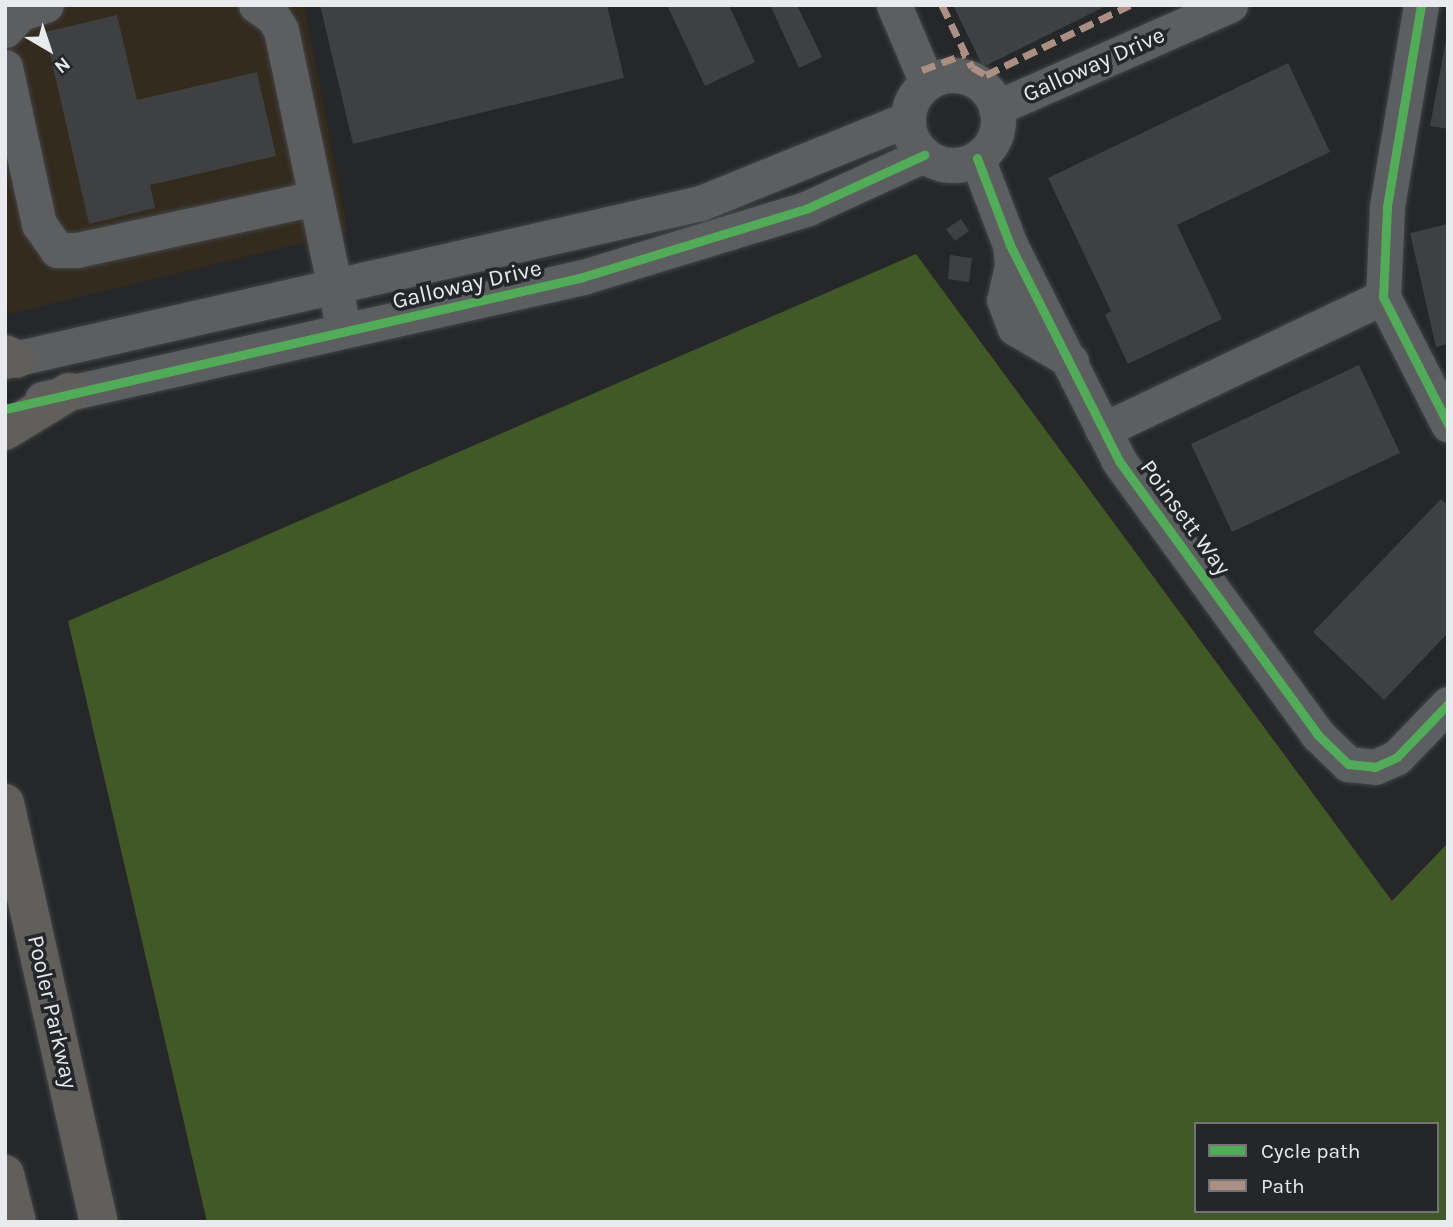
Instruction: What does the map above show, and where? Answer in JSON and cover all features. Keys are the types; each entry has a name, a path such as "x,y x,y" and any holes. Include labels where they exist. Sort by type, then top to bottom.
{"main road":[{"path":"5,431 69,392"},
{"name":"Pooler Parkway","path":"5,803 99,1222"},
{"path":"5,873 34,933"},
{"path":"5,1174 17,1222"}],"street":[{"path":"256,5 274,17 281,30 344,332"},
{"path":"894,5 927,83"},
{"name":"Galloway Drive","path":"996,108 1230,5"},
{"path":"1421,5 1387,207 1383,297 1448,424"},
{"path":"5,67 39,224 57,250 77,250 315,198"},
{"path":"954,75 968,78 981,85 996,108 995,136 977,158 950,165 924,155 915,145 908,119 915,96 927,83 954,75"},
{"name":"Galloway Drive","path":"9,358 336,289 701,203 908,119"},
{"name":"Galloway Drive","path":"5,409 69,392 583,277 808,208 924,155"},
{"name":"Poinsett Way","path":"977,158 1010,245 1071,361 1119,461 1318,735 1348,764 1375,767 1397,757 1448,704"},
{"path":"792,166 808,208"},
{"path":"1103,430 1383,297"}],"shaded area":[{"path":"5,5 304,5 348,232 9,314 5,297"}],"green space":[{"path":"916,254 1392,901 1448,843 1448,1222 207,1222 68,621"}],"building":[{"path":"320,5 607,5 624,78 353,144"},
{"path":"667,5 729,5 755,62 705,86"},
{"path":"770,5 797,5 822,57 799,68"},
{"path":"953,5 1108,5 983,67"},
{"path":"117,15 137,100 257,72 276,156 150,185 155,208 89,224 45,32"},
{"path":"1448,40 1448,129 1430,126"},
{"path":"1288,63 1330,152 1177,225 1222,319 1128,364 1105,315 1111,311 1048,178"},
{"path":"961,219 969,231 955,241 946,229"},
{"path":"1448,224 1448,344 1436,347 1410,233"},
{"path":"950,255 972,258 969,282 948,279"},
{"path":"1359,365 1400,453 1232,532 1191,444"},
{"path":"1441,499 1448,506 1448,633 1384,700 1313,632"}],"marked path":[{"path":"942,5 972,67 986,75 1130,5"},
{"path":"922,70 965,54"}],"cycle path":[{"path":"1421,5 1387,207 1383,297 1448,424"},
{"path":"5,409 583,277 808,208 924,155"},
{"path":"977,158 1010,245 1119,461 1318,735 1348,764 1375,767 1397,757 1448,704"}]}
